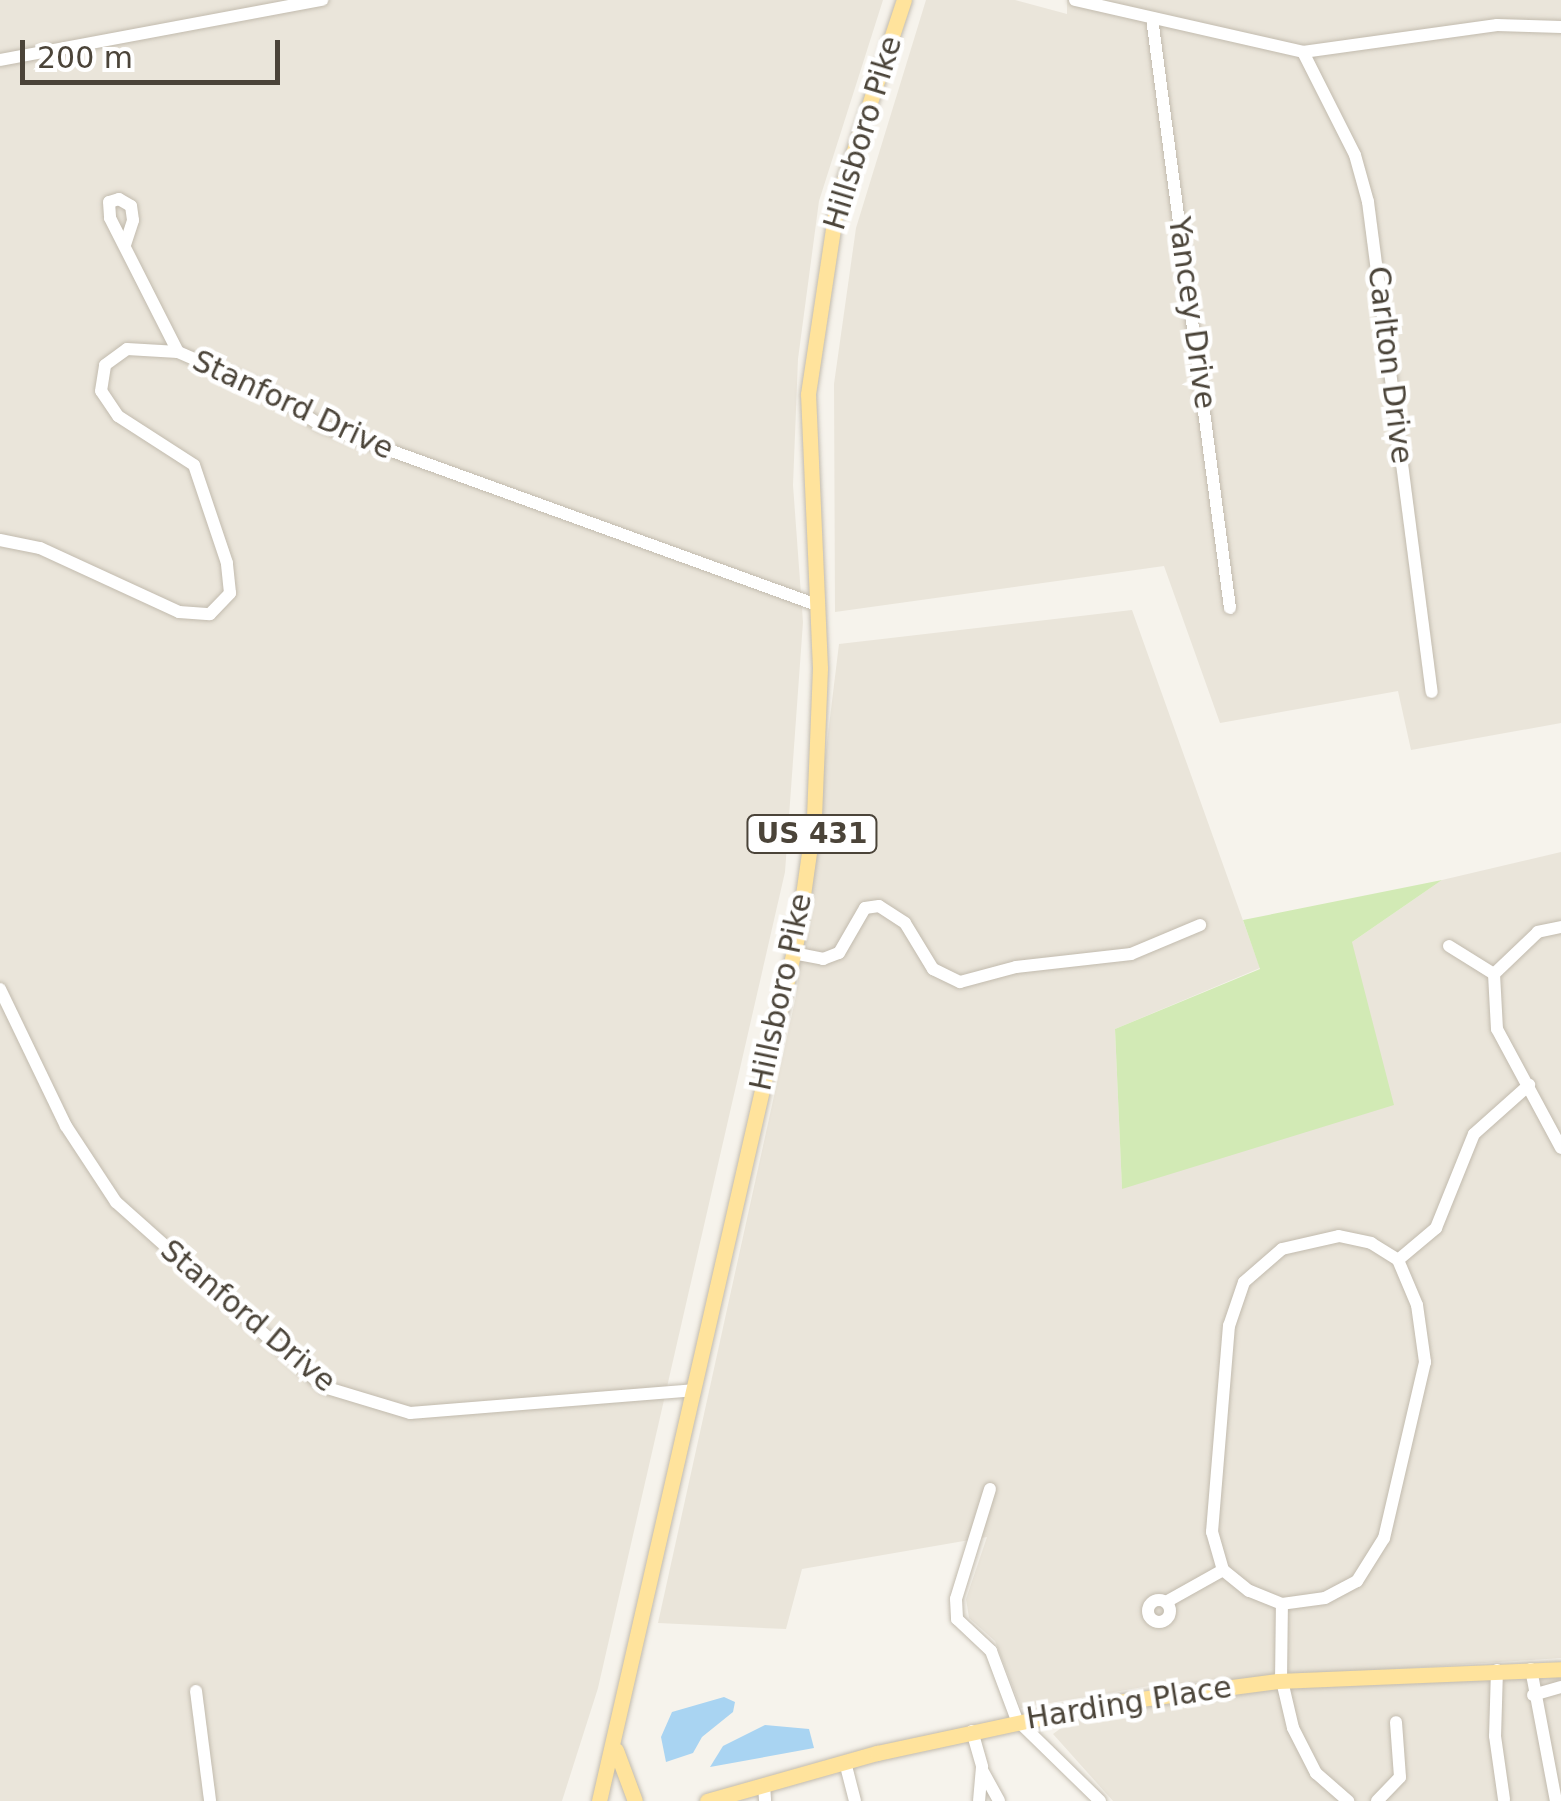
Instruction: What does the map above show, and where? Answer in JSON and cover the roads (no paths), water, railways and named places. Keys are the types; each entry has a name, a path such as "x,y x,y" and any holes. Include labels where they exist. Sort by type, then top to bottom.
{"main road":[{"name":"Hillsboro Pike","path":"599,1801 793,953 814,818 818,605 806,450 818,306 837,202 904,0"},
{"name":"Harding Place","path":"708,1801 764,1793 845,1762 1017,1720 1282,1681 1561,1668"},
{"path":"614,1742 623,1782 636,1801"},
{"path":"589,1801 608,1767"}],"street":[{"path":"0,60 322,0"},
{"path":"1075,0 1303,52 1497,25 1561,27"},
{"name":"Yancey Drive","path":"1152,18 1230,608"},
{"name":"Carlton Drive","path":"1303,52 1354,155 1368,202 1432,692"},
{"path":"125,245 178,352"},
{"name":"Stanford Drive","path":"0,540 40,548 179,612 210,614 230,593 228,563 194,465 118,416 101,391 105,366 126,349 178,352 270,392 320,425 818,605"},
{"path":"793,953 823,959 839,952 865,908 879,906 905,923 933,970 960,982 1016,967 1132,954 1200,925"},
{"path":"1561,927 1538,932 1494,974 1497,1029 1561,1148"},
{"path":"1449,946 1494,974"},
{"name":"Stanford Drive","path":"0,990 66,1126 116,1202 324,1388 410,1413 693,1390"},
{"path":"1398,1260 1436,1228 1474,1134 1530,1085"},
{"path":"1339,1236 1371,1243 1398,1260 1418,1304 1424,1362 1384,1538 1357,1581 1325,1598 1282,1604 1250,1592 1223,1570 1212,1532 1228,1326 1244,1282 1282,1249 1339,1236"},
{"path":"990,1490 956,1599 957,1619 991,1652 1017,1720 1100,1801"},
{"path":"1166,1602 1223,1570"},
{"path":"1282,1604 1282,1681 1294,1728 1316,1772 1348,1801"},
{"path":"1498,1670 1500,1716 1495,1736 1504,1800"},
{"path":"1531,1670 1556,1801"},
{"path":"1533,1695 1561,1687"},
{"path":"196,1690 210,1801"},
{"path":"1377,1801 1400,1777 1396,1722"},
{"path":"972,1731 982,1770 999,1801"},
{"path":"845,1762 857,1800"},
{"path":"979,1801 982,1770"}],"water":[{"path":"724,1697 735,1702 733,1712 702,1737 693,1753 666,1762 661,1737 672,1712"},
{"path":"765,1725 809,1729 814,1748 710,1767 723,1746"}]}
